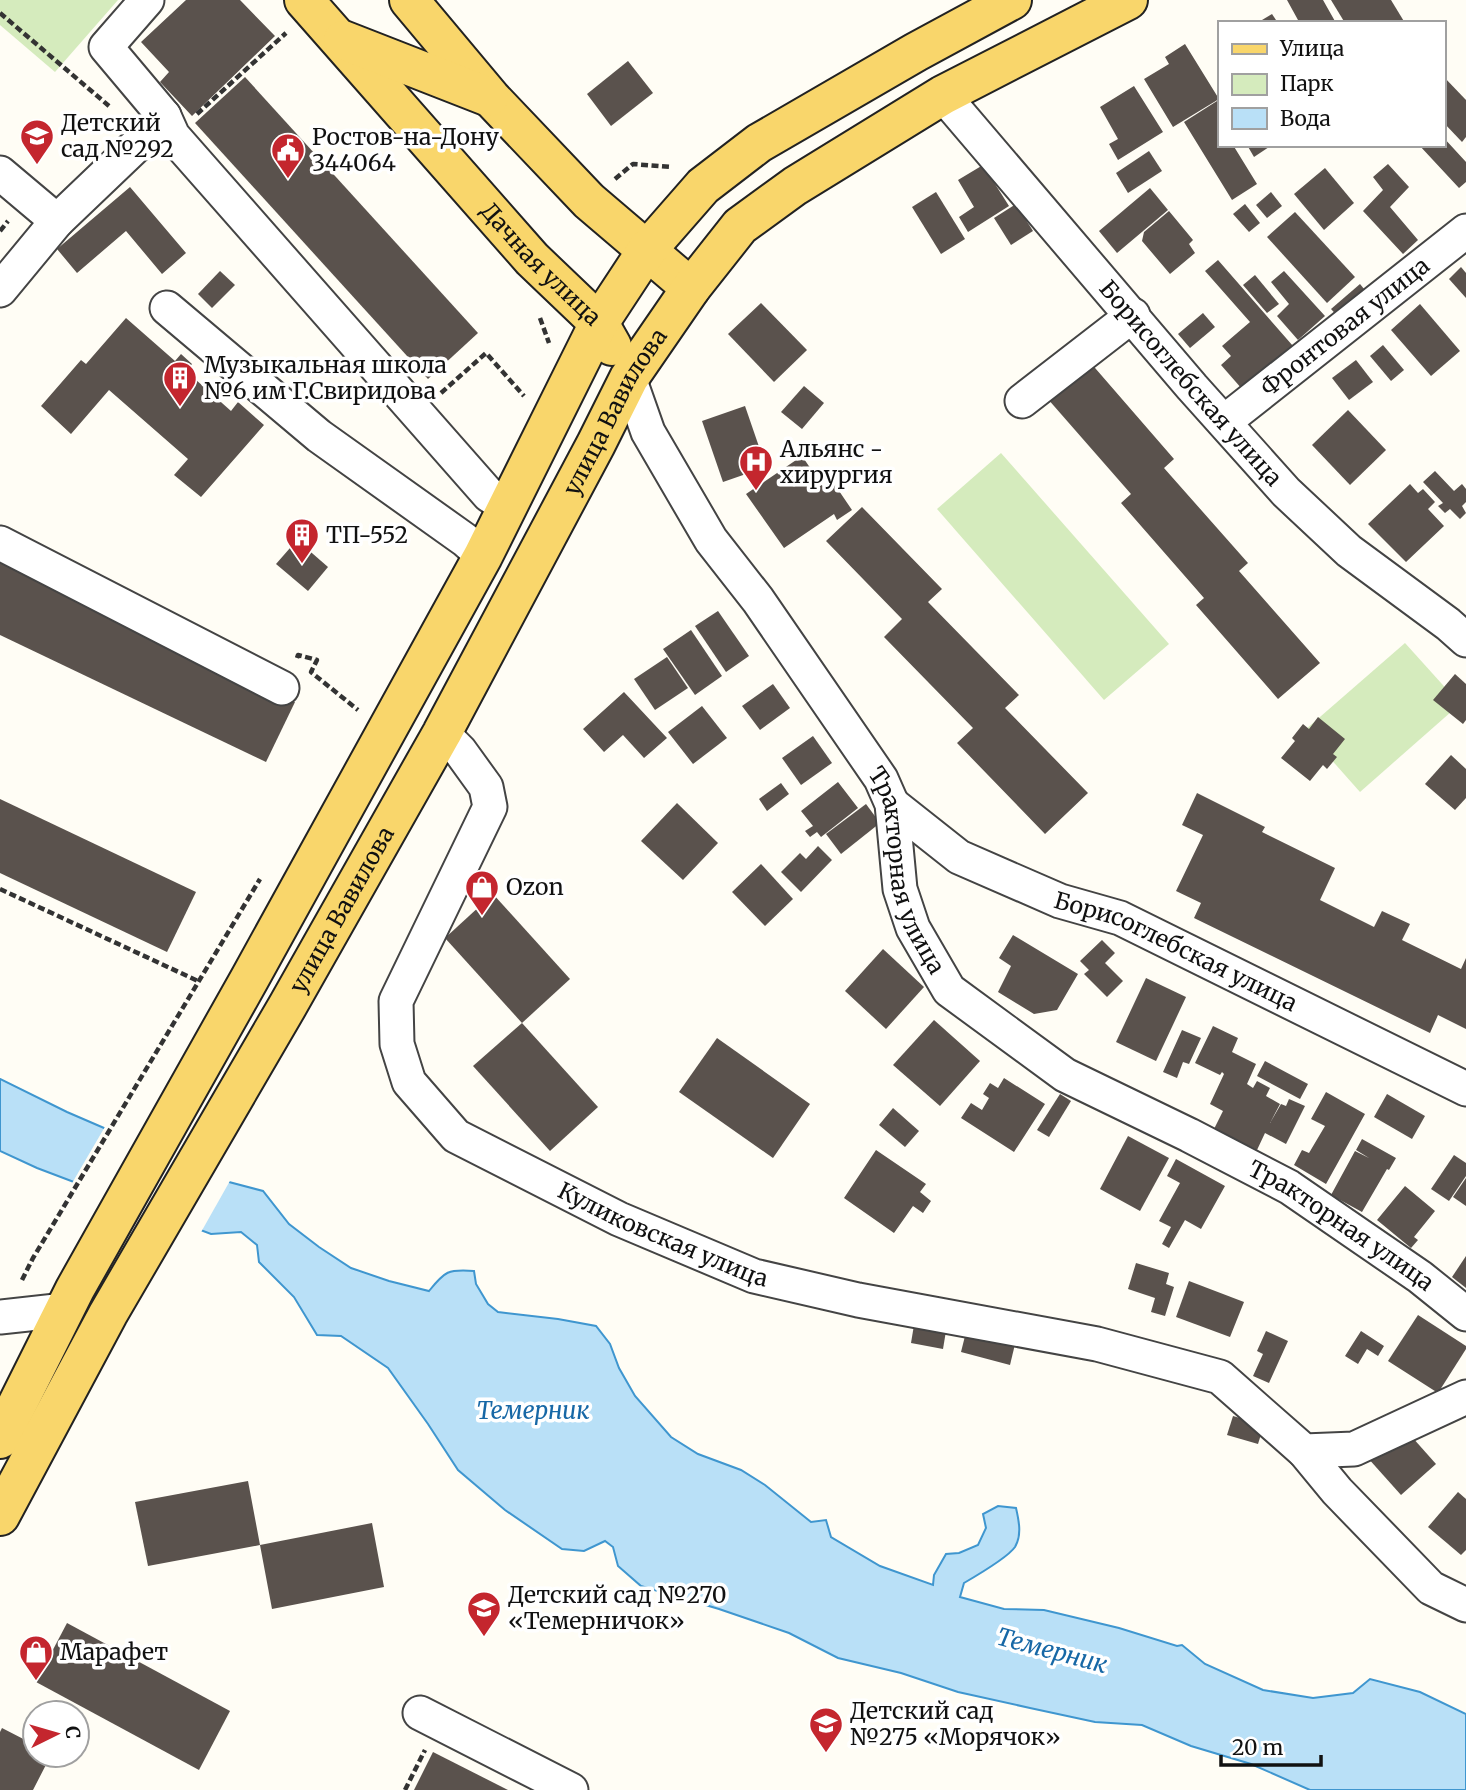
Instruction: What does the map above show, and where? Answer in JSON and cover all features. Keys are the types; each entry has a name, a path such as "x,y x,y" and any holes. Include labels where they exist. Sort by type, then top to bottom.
{"main road":[{"path":"410,0 491,98 589,201 691,288"},
{"name":"улица Вавилова","path":"0,1516 108,1314 442,733 629,378 691,288 740,226 795,186 943,95 1128,0"},
{"name":"улица Вавилова","path":"0,1439 70,1299 483,556 599,323 647,250 703,186 759,143 996,4"},
{"name":"Дачная улица","path":"296,16 337,38 532,259 599,323 629,378"},
{"path":"337,38 491,98"}],"street":[{"path":"147,0 106,47 161,130 489,495 507,507"},
{"name":"Борисоглебская улица","path":"943,95 1286,492 1349,551 1466,640"},
{"path":"0,290 57,221 161,130"},
{"path":"0,173 57,221"},
{"name":"Фронтовая улица","path":"1224,422 1466,231"},
{"path":"167,308 319,436 483,556"},
{"path":"1022,401 1133,315"},
{"name":"Тракторная улица","path":"629,378 648,432 710,540 758,600 881,779 892,804 900,889 913,928 949,990 1065,1075 1289,1187 1420,1277 1466,1314"},
{"path":"0,543 282,688"},
{"name":"Куликовская улица","path":"442,733 460,751 486,787 490,807 396,1001 397,1044 409,1082 456,1136 619,1219 754,1276 858,1300 1097,1344 1220,1377 1304,1451 1337,1491 1431,1588 1466,1605"},
{"name":"Борисоглебская улица","path":"892,804 958,857 1059,901 1120,918 1466,1089"},
{"path":"0,1317 70,1299"},
{"path":"1304,1451 1354,1449 1466,1397"},
{"path":"429,1718 571,1790"}],"path":[{"path":"0,13 161,130 296,16"},
{"path":"536,306 549,344"},
{"path":"439,395 486,353 527,399"},
{"path":"282,688 298,655 317,660 311,672 361,713"},
{"path":"0,889 198,981 33,1258"},
{"path":"405,1790 429,1718"}],"green space":[{"path":"0,0 118,0 55,72 0,25"},
{"path":"1001,453 1169,644 1104,700 937,509"},
{"path":"1405,643 1460,704 1360,792 1305,730"}],"water":[{"name":"Темерник","path":"0,1079 67,1112 229,1182 263,1191 289,1224 351,1268 429,1291 448,1273 458,1270 474,1271 476,1284 488,1304 498,1312 596,1326 610,1344 619,1368 635,1396 671,1437 698,1454 741,1470 765,1485 811,1522 826,1520 831,1537 880,1566 933,1585 934,1575 946,1554 959,1553 978,1545 986,1528 983,1514 998,1506 1016,1508 1019,1533 1015,1547 999,1561 964,1583 960,1597 1004,1609 1044,1610 1119,1628 1177,1646 1182,1645 1205,1664 1263,1690 1313,1698 1353,1693 1370,1679 1420,1692 1466,1714 1466,1790 1310,1790 1251,1764 1191,1746 1142,1725 1095,1722 1030,1708 958,1692 901,1673 838,1658 789,1633 641,1586 618,1566 613,1547 605,1541 584,1551 562,1549 505,1510 458,1470 388,1368 341,1336 317,1335 294,1297 259,1262 257,1245 241,1232 211,1234 37,1168 0,1151"}],"pier":[{"path":"106,1125 231,1179 200,1234 71,1185"}],"building":[{"path":"186,0 240,0 275,36 192,116 160,82 169,72 141,42"},
{"path":"1287,0 1323,0 1335,21 1297,21"},
{"path":"1331,0 1391,0 1404,21 1344,21"},
{"path":"1272,14 1277,21 1260,21"},
{"path":"1185,44 1218,97 1173,127 1144,79 1169,64 1165,57"},
{"path":"628,61 653,93 611,126 587,94"},
{"path":"245,77 478,333 428,379 195,123"},
{"path":"1445,78 1466,100 1466,137 1462,142 1445,124"},
{"path":"1134,86 1163,132 1118,160 1109,144 1118,139 1100,107"},
{"path":"1217,101 1218,147 1234,147 1257,184 1232,200 1184,122"},
{"path":"1445,139 1466,162 1466,182 1459,188 1421,147 1445,147"},
{"path":"1248,147 1269,147 1254,157"},
{"path":"1149,151 1162,171 1128,193 1116,173"},
{"path":"1388,164 1409,187 1390,207 1418,240 1403,254 1363,211 1383,190 1373,177"},
{"path":"983,165 1009,206 968,232 959,217 974,207 958,180"},
{"path":"1325,168 1354,203 1324,230 1294,194"},
{"path":"130,187 186,253 162,274 126,231 77,273 57,249"},
{"path":"1150,188 1168,210 1117,253 1099,231"},
{"path":"936,192 965,239 941,254 912,207"},
{"path":"1271,192 1282,206 1267,218 1256,205"},
{"path":"1016,204 1033,231 1011,245 994,218"},
{"path":"1245,204 1260,223 1249,232 1233,214"},
{"path":"1169,211 1193,240 1189,244 1195,253 1170,274 1142,241 1144,232"},
{"path":"1295,212 1355,277 1327,303 1267,237"},
{"path":"1218,260 1293,346 1242,389 1221,365 1231,356 1222,346 1250,322 1205,271"},
{"path":"1461,267 1466,273 1466,298 1449,279"},
{"path":"220,271 235,285 212,308 198,294"},
{"path":"1284,271 1325,316 1298,340 1277,316 1289,304 1271,282"},
{"path":"1255,275 1279,304 1267,313 1243,285"},
{"path":"1360,284 1369,295 1341,320 1331,309"},
{"path":"761,303 807,350 774,382 728,334"},
{"path":"1420,304 1460,351 1431,376 1391,330"},
{"path":"1203,313 1215,327 1190,348 1178,334"},
{"name":"Музыкальная школа №6 им Г.Свиридова","path":"126,318 175,361 181,354 192,364 186,371 231,411 238,402 264,425 201,497 174,475 188,459 109,390 71,434 41,406 81,360 86,364"},
{"path":"1383,345 1404,370 1391,381 1370,356"},
{"path":"1356,360 1373,382 1349,400 1332,378"},
{"path":"1089,361 1174,459 1164,468 1248,563 1239,571 1320,663 1278,699 1196,605 1204,598 1121,503 1131,494 1047,398"},
{"path":"804,386 824,403 802,429 781,412"},
{"path":"745,406 766,467 723,482 702,421"},
{"path":"1348,410 1386,450 1350,485 1312,445"},
{"path":"802,456 826,491 835,485 852,510 837,520 834,514 784,548 746,494"},
{"path":"1435,471 1454,491 1462,484 1466,489 1466,502 1462,506 1466,513 1460,519 1450,509 1445,513 1438,506 1443,503 1423,482"},
{"path":"1410,484 1418,493 1423,489 1435,502 1428,509 1444,526 1406,562 1368,524"},
{"path":"862,507 942,589 928,602 1019,695 1005,708 1088,793 1045,834 957,743 973,728 884,637 902,619 826,541"},
{"name":"ТП-552","path":"297,540 328,567 308,591 276,564"},
{"path":"0,561 295,702 266,762 0,635"},
{"path":"718,611 749,656 726,672 695,626"},
{"path":"691,630 722,676 695,695 663,649"},
{"path":"667,657 688,688 655,710 634,679"},
{"path":"1455,674 1466,684 1466,720 1463,724 1433,700"},
{"path":"773,684 790,708 760,730 742,706"},
{"path":"624,692 667,738 644,758 623,735 604,752 583,729"},
{"path":"702,706 727,738 693,764 668,732"},
{"path":"1318,717 1345,739 1333,754 1337,757 1327,769 1323,765 1310,781 1281,758 1295,741 1292,738 1303,724 1309,729"},
{"path":"813,736 832,763 801,785 782,758"},
{"path":"1451,755 1466,769 1466,798 1455,810 1425,784"},
{"path":"838,782 858,808 821,837 817,832 810,837 805,831 813,826 801,811"},
{"path":"781,783 789,794 767,811 759,799"},
{"path":"1197,793 1265,827 1262,832 1335,868 1320,900 1374,927 1382,911 1410,924 1402,940 1461,969 1466,958 1466,1029 1438,1015 1430,1033 1194,918 1201,903 1176,891 1203,835 1182,825"},
{"path":"0,799 196,892 167,952 0,873"},
{"path":"677,803 718,843 683,880 641,841"},
{"path":"866,804 880,823 841,854 826,834"},
{"path":"818,846 832,860 801,892 781,872 800,853 806,859"},
{"path":"761,864 793,899 765,926 732,892"},
{"path":"493,894 570,979 522,1023 445,938"},
{"path":"1013,935 1078,974 1057,1010 1034,1014 998,992 1011,966 999,958"},
{"path":"1102,940 1115,953 1105,963 1123,981 1107,997 1084,974 1089,970 1080,961"},
{"path":"883,949 924,987 886,1029 845,991"},
{"path":"1146,978 1186,997 1156,1061 1116,1042"},
{"path":"934,1020 980,1061 940,1106 893,1065"},
{"path":"522,1023 598,1107 550,1151 473,1066"},
{"path":"1213,1026 1238,1038 1232,1052 1256,1064 1247,1084 1253,1088 1257,1081 1270,1088 1266,1096 1280,1104 1270,1123 1281,1104 1286,1106 1289,1099 1305,1106 1286,1144 1265,1133 1257,1150 1214,1129 1223,1111 1210,1104 1224,1074 1222,1072 1220,1075 1195,1063"},
{"path":"1182,1030 1201,1038 1189,1064 1183,1062 1177,1078 1163,1072"},
{"path":"717,1038 810,1104 773,1158 679,1092"},
{"path":"1265,1061 1308,1084 1300,1099 1257,1076"},
{"path":"1004,1078 1045,1104 1014,1152 961,1118 971,1103 982,1110 989,1098 983,1094 990,1083 998,1088"},
{"path":"1326,1092 1365,1114 1326,1184 1294,1165 1302,1150 1309,1153 1325,1126 1311,1119"},
{"path":"1060,1094 1071,1101 1049,1137 1037,1130"},
{"path":"1387,1094 1425,1116 1412,1139 1374,1117"},
{"path":"893,1108 919,1131 905,1147 879,1125"},
{"path":"1128,1136 1169,1158 1140,1211 1100,1189"},
{"path":"1362,1139 1396,1158 1362,1212 1331,1195 1355,1151 1369,1158 1356,1150"},
{"path":"876,1150 926,1184 920,1192 931,1201 923,1213 913,1206 894,1233 844,1198"},
{"path":"1454,1155 1466,1163 1466,1176 1449,1201 1431,1189"},
{"path":"1176,1159 1225,1186 1201,1229 1185,1220 1169,1248 1162,1244 1171,1227 1159,1221 1180,1183 1167,1176"},
{"path":"1466,1178 1466,1206 1453,1197"},
{"path":"1405,1186 1435,1211 1414,1237 1418,1240 1411,1248 1377,1220"},
{"path":"1466,1256 1466,1288 1452,1277"},
{"path":"1136,1263 1169,1273 1166,1284 1174,1287 1165,1316 1151,1312 1155,1298 1128,1289"},
{"path":"1189,1281 1244,1302 1230,1337 1176,1317"},
{"path":"1418,1315 1466,1346 1438,1393 1388,1361"},
{"path":"915,1319 947,1325 943,1349 911,1343"},
{"path":"967,1328 1016,1340 1010,1365 961,1352"},
{"path":"1266,1331 1288,1341 1269,1383 1253,1376 1263,1354 1257,1351"},
{"path":"1361,1331 1384,1346 1378,1356 1367,1349 1358,1364 1345,1356"},
{"path":"1233,1416 1264,1425 1258,1444 1227,1435"},
{"path":"1412,1437 1436,1464 1401,1495 1367,1457"},
{"path":"248,1481 260,1545 148,1566 135,1502"},
{"path":"1458,1492 1466,1499 1466,1550 1461,1555 1428,1527"},
{"path":"372,1523 384,1587 272,1609 260,1545"},
{"path":"67,1623 230,1711 199,1770 91,1712 91,1699 67,1699 36,1682"},
{"path":"2,1728 21,1738 21,1769 44,1769 33,1790 0,1790"},
{"path":"433,1752 508,1790 414,1790"}],"place":[{"name":"Детский сад №292","path":"37,166"},
{"name":"Ростов-на-Дону 344064","path":"288,180"},
{"name":"Музыкальная школа №6 им Г.Свиридова","path":"180,408"},
{"name":"Альянс - хирургия","path":"756,492"},
{"name":"ТП-552","path":"302,565"},
{"name":"Ozon","path":"482,917"},
{"name":"Детский сад №270 «Темерничок»","path":"484,1638"},
{"name":"Марафет","path":"36,1682"},
{"name":"Детский сад №275 «Морячок»","path":"826,1754"}]}
